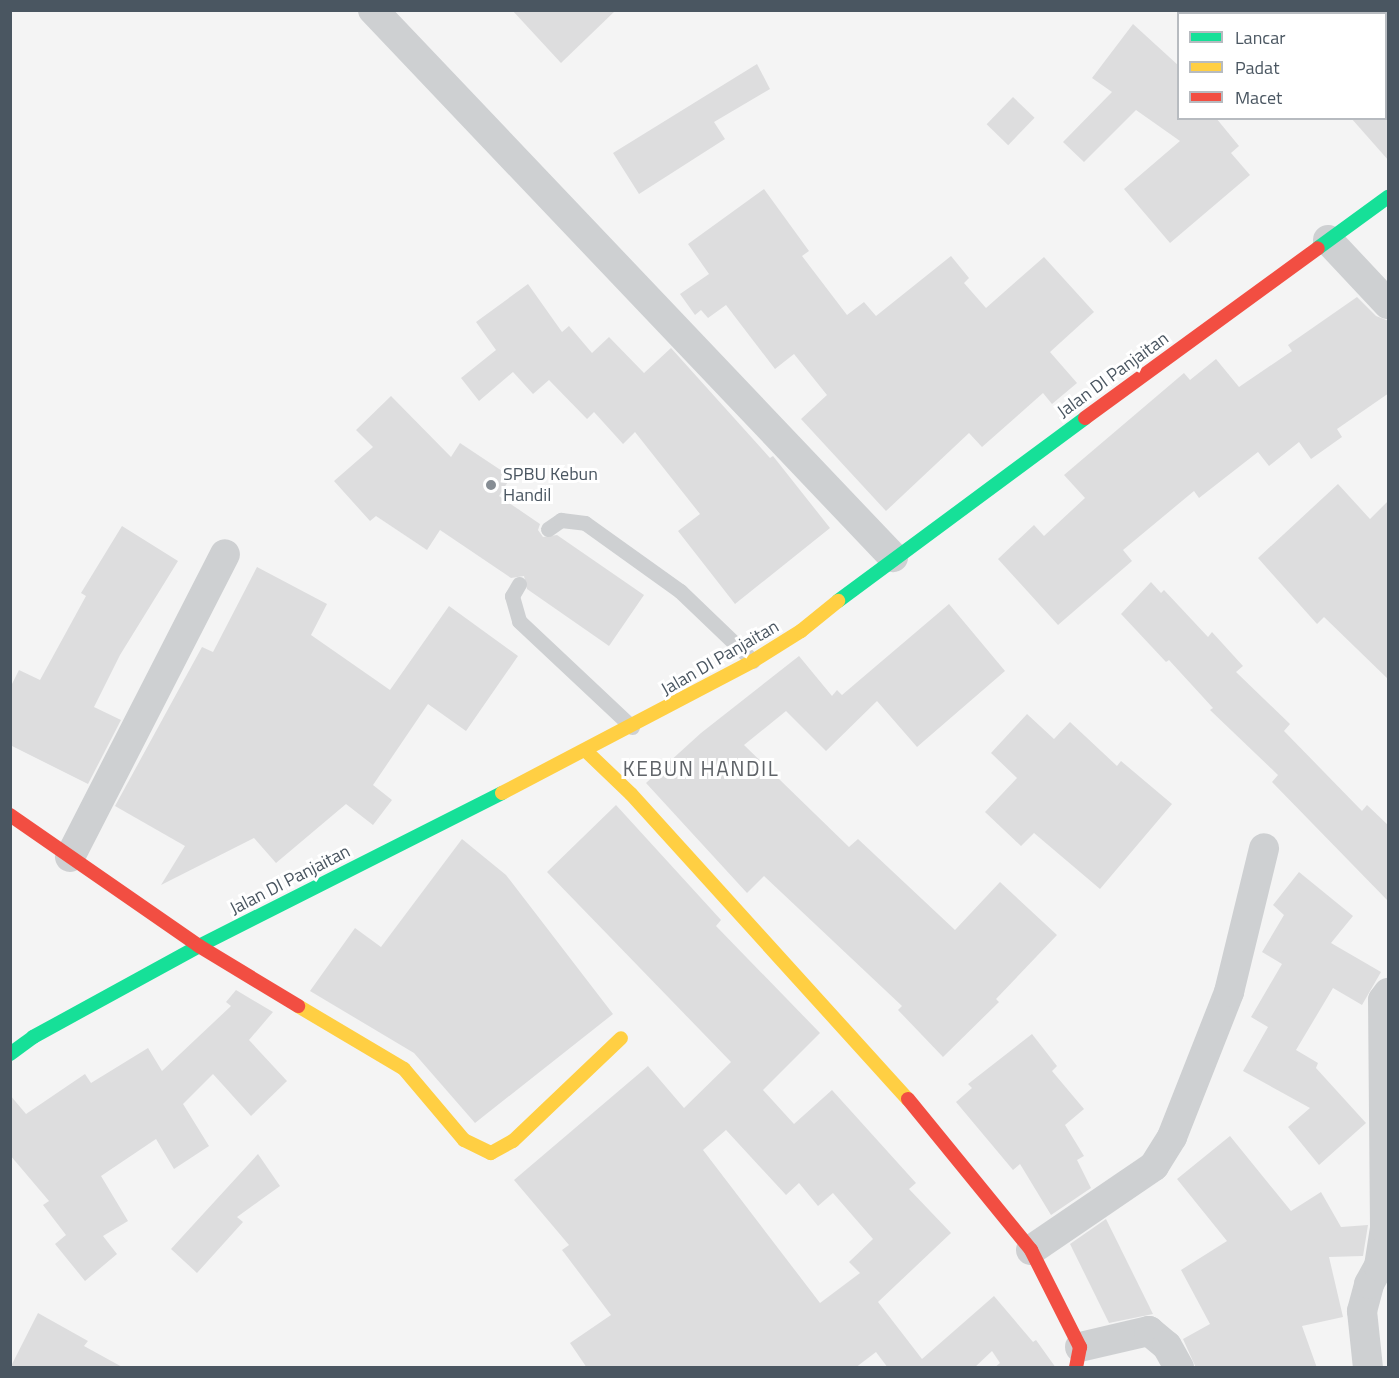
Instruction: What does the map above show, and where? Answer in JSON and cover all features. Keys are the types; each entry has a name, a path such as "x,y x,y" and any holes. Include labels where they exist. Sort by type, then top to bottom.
{"street":[{"path":"373,10 893,557"},
{"name":"Jalan DI Panjaitan","path":"10,1054 33,1037 199,946 586,752 753,661 801,631 893,557 1389,197"},
{"path":"1328,240 1389,304"},
{"path":"70,857 225,554"},
{"path":"586,752 631,794 891,1078 1031,1250 1078,1357 1149,1331 1167,1346 1179,1368"},
{"path":"10,815 199,946 405,1069 464,1140 480,1151 491,1153 513,1142 621,1038"},
{"path":"1031,1250 1154,1167 1173,1137 1229,992 1264,848"},
{"path":"1368,1368 1362,1311 1369,1284 1379,1266 1385,1228 1383,1000 1389,993"}],"lane":[{"path":"548,529 561,520 585,524 680,591 753,661"},
{"path":"519,584 512,596 519,621 632,727"}],"building":[{"path":"512,10 616,10 561,63"},
{"path":"1133,24 1177,64 1177,120 1218,120 1239,146 1231,153 1250,175 1170,243 1124,189 1180,141 1136,110 1084,162 1063,142 1112,92 1092,78"},
{"path":"757,64 770,89 714,122 725,139 639,194 613,153"},
{"path":"1013,97 1035,118 1008,145 987,124"},
{"path":"1389,118 1389,161 1353,120 1387,120"},
{"path":"764,189 809,251 802,256 847,315 864,302 876,316 951,256 969,278 964,283 986,308 1044,257 1094,312 1050,352 1077,383 1052,404 1043,393 982,447 969,433 886,511 801,419 827,395 794,354 775,369 726,305 708,318 701,310 695,315 680,294 709,274 688,244"},
{"path":"528,284 562,332 569,326 592,353 609,337 644,373 671,348 770,458 773,456 830,528 735,604 678,531 700,514 635,432 623,444 594,412 587,419 549,380 533,394 513,372 479,401 461,378 496,350 476,322"},
{"path":"1357,297 1376,316 1389,321 1389,393 1337,429 1342,437 1311,459 1299,442 1269,466 1258,452 1199,498 1194,491 1123,550 1132,561 1058,625 998,559 1034,525 1044,536 1085,498 1064,475 1184,373 1190,380 1216,359 1239,387 1292,351 1288,345"},
{"path":"391,396 451,457 460,443 511,477 499,496 540,524 538,530 543,537 557,535 644,595 609,646 527,589 524,576 511,578 440,530 427,550 376,516 370,521 334,481 373,447 356,430"},
{"path":"1338,484 1370,519 1389,500 1389,680 1324,617 1317,624 1258,558"},
{"path":"122,526 178,561 120,655 94,707 121,720 88,784 10,745 10,688 19,670 40,680 86,596 81,593"},
{"path":"257,567 327,604 311,635 390,690 449,606 518,656 466,731 428,704 373,785 392,800 373,825 346,804 276,863 254,838 161,885 185,846 115,806 202,647 213,652"},
{"path":"1151,582 1161,593 1164,590 1208,637 1212,632 1243,666 1236,672 1290,724 1284,731 1362,811 1367,805 1389,826 1389,902 1272,782 1278,775 1210,710 1213,708 1169,660 1166,662 1121,614"},
{"path":"949,604 1005,671 917,747 877,701 826,751 786,711 744,745 849,847 858,839 955,930 1000,882 1057,935 996,999 999,1002 943,1057 898,1010 902,1006 764,876 747,893 646,783 701,733 799,656 832,696 837,690 842,695"},
{"path":"1027,714 1054,739 1070,722 1117,766 1121,761 1172,804 1100,889 1034,833 1021,846 985,812 1017,778 991,753"},
{"path":"616,805 721,920 716,926 820,1033 763,1090 794,1124 832,1090 916,1183 909,1189 951,1233 878,1302 922,1359 994,1296 1033,1342 1036,1340 1056,1368 994,1368 1000,1363 992,1351 974,1368 888,1368 876,1352 855,1368 587,1368 570,1343 611,1315 562,1250 569,1245 514,1180 648,1066 684,1108 731,1062 547,872","holes":["726,1130 786,1195 799,1183 818,1206 833,1193 873,1239 849,1262 860,1273 820,1303 703,1150"]},
{"path":"462,839 506,875 613,1014 475,1123 414,1053 310,991 355,928 381,947"},
{"path":"1299,872 1353,916 1331,943 1381,972 1362,1005 1333,988 1296,1050 1318,1063 1316,1068 1366,1123 1319,1165 1288,1127 1310,1108 1243,1071 1268,1027 1251,1017 1282,964 1262,952 1284,915 1273,905"},
{"path":"236,990 273,1012 249,1040 287,1081 251,1116 213,1074 183,1104 209,1146 174,1169 156,1139 101,1176 128,1221 103,1236 117,1254 85,1281 55,1244 66,1235 43,1205 49,1201 10,1155 10,1095 26,1114 85,1074 91,1083 148,1048 162,1071 231,1006 226,1002"},
{"path":"1032,1034 1057,1066 1052,1071 1084,1109 1065,1125 1084,1156 1077,1160 1091,1188 1051,1215 1020,1164 1013,1170 956,1102 972,1088 968,1084"},
{"path":"1230,1136 1291,1211 1321,1192 1341,1227 1368,1225 1363,1256 1329,1257 1343,1317 1302,1326 1317,1368 1196,1368 1183,1339 1210,1324 1181,1270 1227,1241 1177,1179"},
{"path":"258,1154 280,1186 237,1217 243,1222 197,1273 171,1249"},
{"path":"1106,1219 1153,1314 1109,1323 1070,1244"},
{"path":"38,1313 88,1341 84,1346 124,1368 10,1368"}],"traffic: fast":[{"path":"1318,248 1388,197"},
{"path":"838,601 1085,418"},
{"path":"10,1054 33,1037 199,946 502,793"}],"traffic: slow":[{"path":"502,793 753,661 801,631 838,601"},
{"path":"586,751 631,794 908,1099"},
{"path":"298,1006 404,1069 464,1140 491,1153 513,1141 621,1038"}],"traffic: jam":[{"path":"1085,418 1318,248"},
{"path":"10,815 199,946 298,1006"},
{"path":"908,1099 1031,1250 1080,1347 1076,1368"}],"place":[{"name":"SPBU Kebun Handil","path":"491,485"}],"district":[{"name":"KEBUN HANDIL","path":"701,768"}]}
